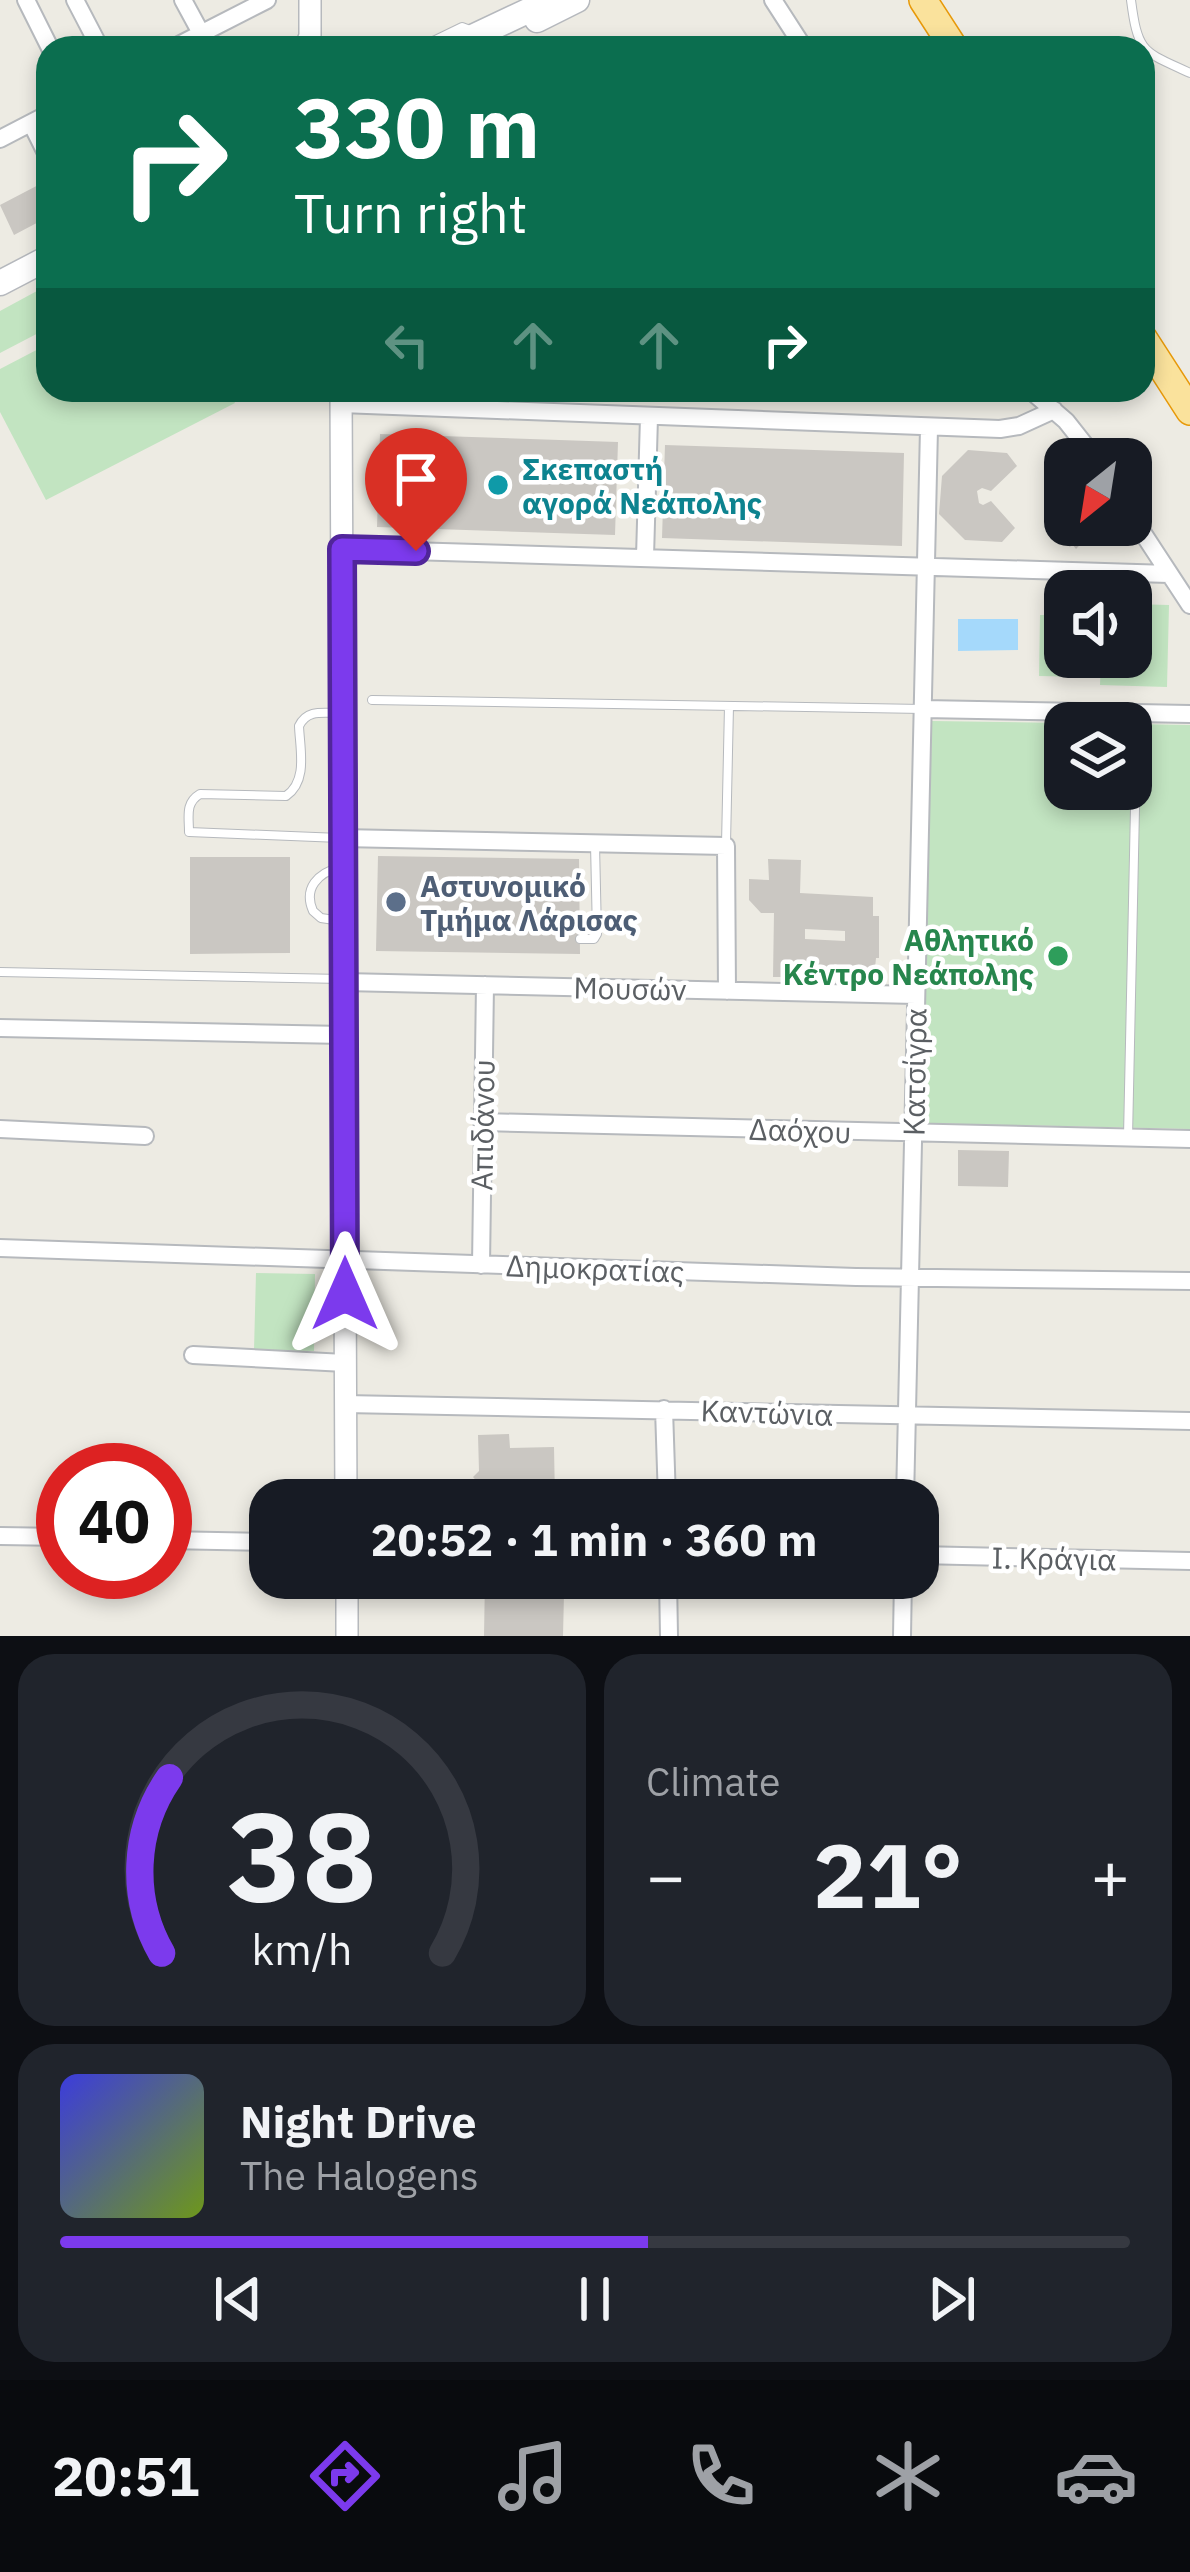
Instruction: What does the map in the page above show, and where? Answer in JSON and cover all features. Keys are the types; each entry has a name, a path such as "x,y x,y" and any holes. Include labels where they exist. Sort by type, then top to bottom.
{"highway":[{"path":"923,0 947,36"},
{"path":"1155,356 1190,410"}],"main road":[{"path":"474,36 550,0"},
{"path":"483,36 577,0"},
{"path":"2,278 36,263"}],"street":[{"path":"26,0 44,36"},
{"path":"76,0 94,36"},
{"path":"183,0 202,36"},
{"path":"213,36 267,0"},
{"path":"310,0 310,36"},
{"path":"773,0 796,36"},
{"path":"0,139 36,120"},
{"path":"341,402 346,1479"},
{"path":"418,402 649,417 1000,429 1054,410"},
{"path":"1044,402 1079,438"},
{"path":"645,557 649,417"},
{"name":"Κατσίγρα","path":"906,1479 929,428"},
{"path":"1151,546 1190,605"},
{"path":"342,549 1169,574"},
{"path":"924,709 1044,711"},
{"path":"1152,713 1190,714"},
{"path":"342,838 726,846 727,991"},
{"name":"Μουσών","path":"344,980 916,994"},
{"name":"Απιδάνου","path":"481,1265 485,986"},
{"path":"0,1028 344,1035"},
{"name":"Δαόχου","path":"482,1122 1190,1138"},
{"path":"0,1130 145,1136"},
{"name":"Δημοκρατίας","path":"0,1248 481,1265 1190,1281"},
{"path":"193,1355 345,1363"},
{"name":"Καντώνια","path":"345,1404 1190,1421"},
{"path":"664,1409 666,1479"},
{"path":"0,1536 36,1537"},
{"path":"192,1541 249,1542"},
{"name":"Ι. Κράγια","path":"939,1555 1190,1561"},
{"path":"347,1599 347,1636"},
{"path":"668,1599 669,1636"},
{"path":"902,1636 903,1599"}],"lane":[{"path":"1131,0 1136,36"},
{"path":"443,36 462,27 472,36"},
{"path":"1155,55 1190,73"},
{"path":"372,700 924,709"},
{"path":"726,846 729,706"},
{"path":"341,713 310,713 302,719 298,726 301,775 296,789 286,796 200,794 189,807 189,832 342,838"},
{"path":"1128,1137 1135,810"},
{"path":"580,939 594,939 597,934 596,844"},
{"path":"342,867 318,877 309,903 321,918 343,921"},
{"path":"0,972 344,980"}],"green space":[{"path":"36,292 36,334 0,353 0,311"},
{"path":"36,350 36,402 235,403 46,500 0,412 0,369"},
{"path":"1152,605 1169,605 1167,687 1100,685 1100,678 1152,678"},
{"path":"1040,615 1044,615 1044,676 1039,676"},
{"name":"Αθλητικό Κέντρο Νεάπολης","path":"932,721 1044,723 1044,810 1152,810 1152,724 1190,725 1190,1129 922,1123"},
{"path":"256,1273 315,1274 314,1351 254,1350"}],"water":[{"path":"958,619 1018,619 1018,650 958,651"}],"building":[{"path":"36,186 36,223 14,235 0,205"},
{"name":"Σκεπαστή αγορά Νεάπολης","path":"380,434 618,442 615,535 377,527"},
{"name":"Σκεπαστή αγορά Νεάπολης","path":"665,445 904,453 902,546 662,538"},
{"path":"968,450 1007,453 1017,466 991,491 977,491 979,503 991,501 1015,528 1002,542 965,540 939,514 942,476"},
{"path":"378,856 579,859 580,954 376,951"},
{"path":"190,857 290,857 290,953 190,954"},
{"path":"768,859 801,860 800,893 873,897 873,916 879,916 874,978 809,977 803,972 803,977 773,977 774,913 761,913 749,900 749,879 769,880","holes":["805,929 845,931 845,941 805,939"]},
{"path":"958,1150 1009,1151 1008,1187 958,1186"},
{"path":"509,1434 510,1448 554,1447 555,1479 475,1479 479,1471 478,1435"},
{"path":"485,1599 564,1599 563,1636 484,1636"}],"place":[{"name":"Σκεπαστή αγορά Νεάπολης","path":"498,485"},
{"name":"Αστυνομικό Τμήμα Λάρισας","path":"396,902"},
{"name":"Αθλητικό Κέντρο Νεάπολης","path":"1058,956"}],"route":[{"path":"345,1294 342,549 416,551"}]}
